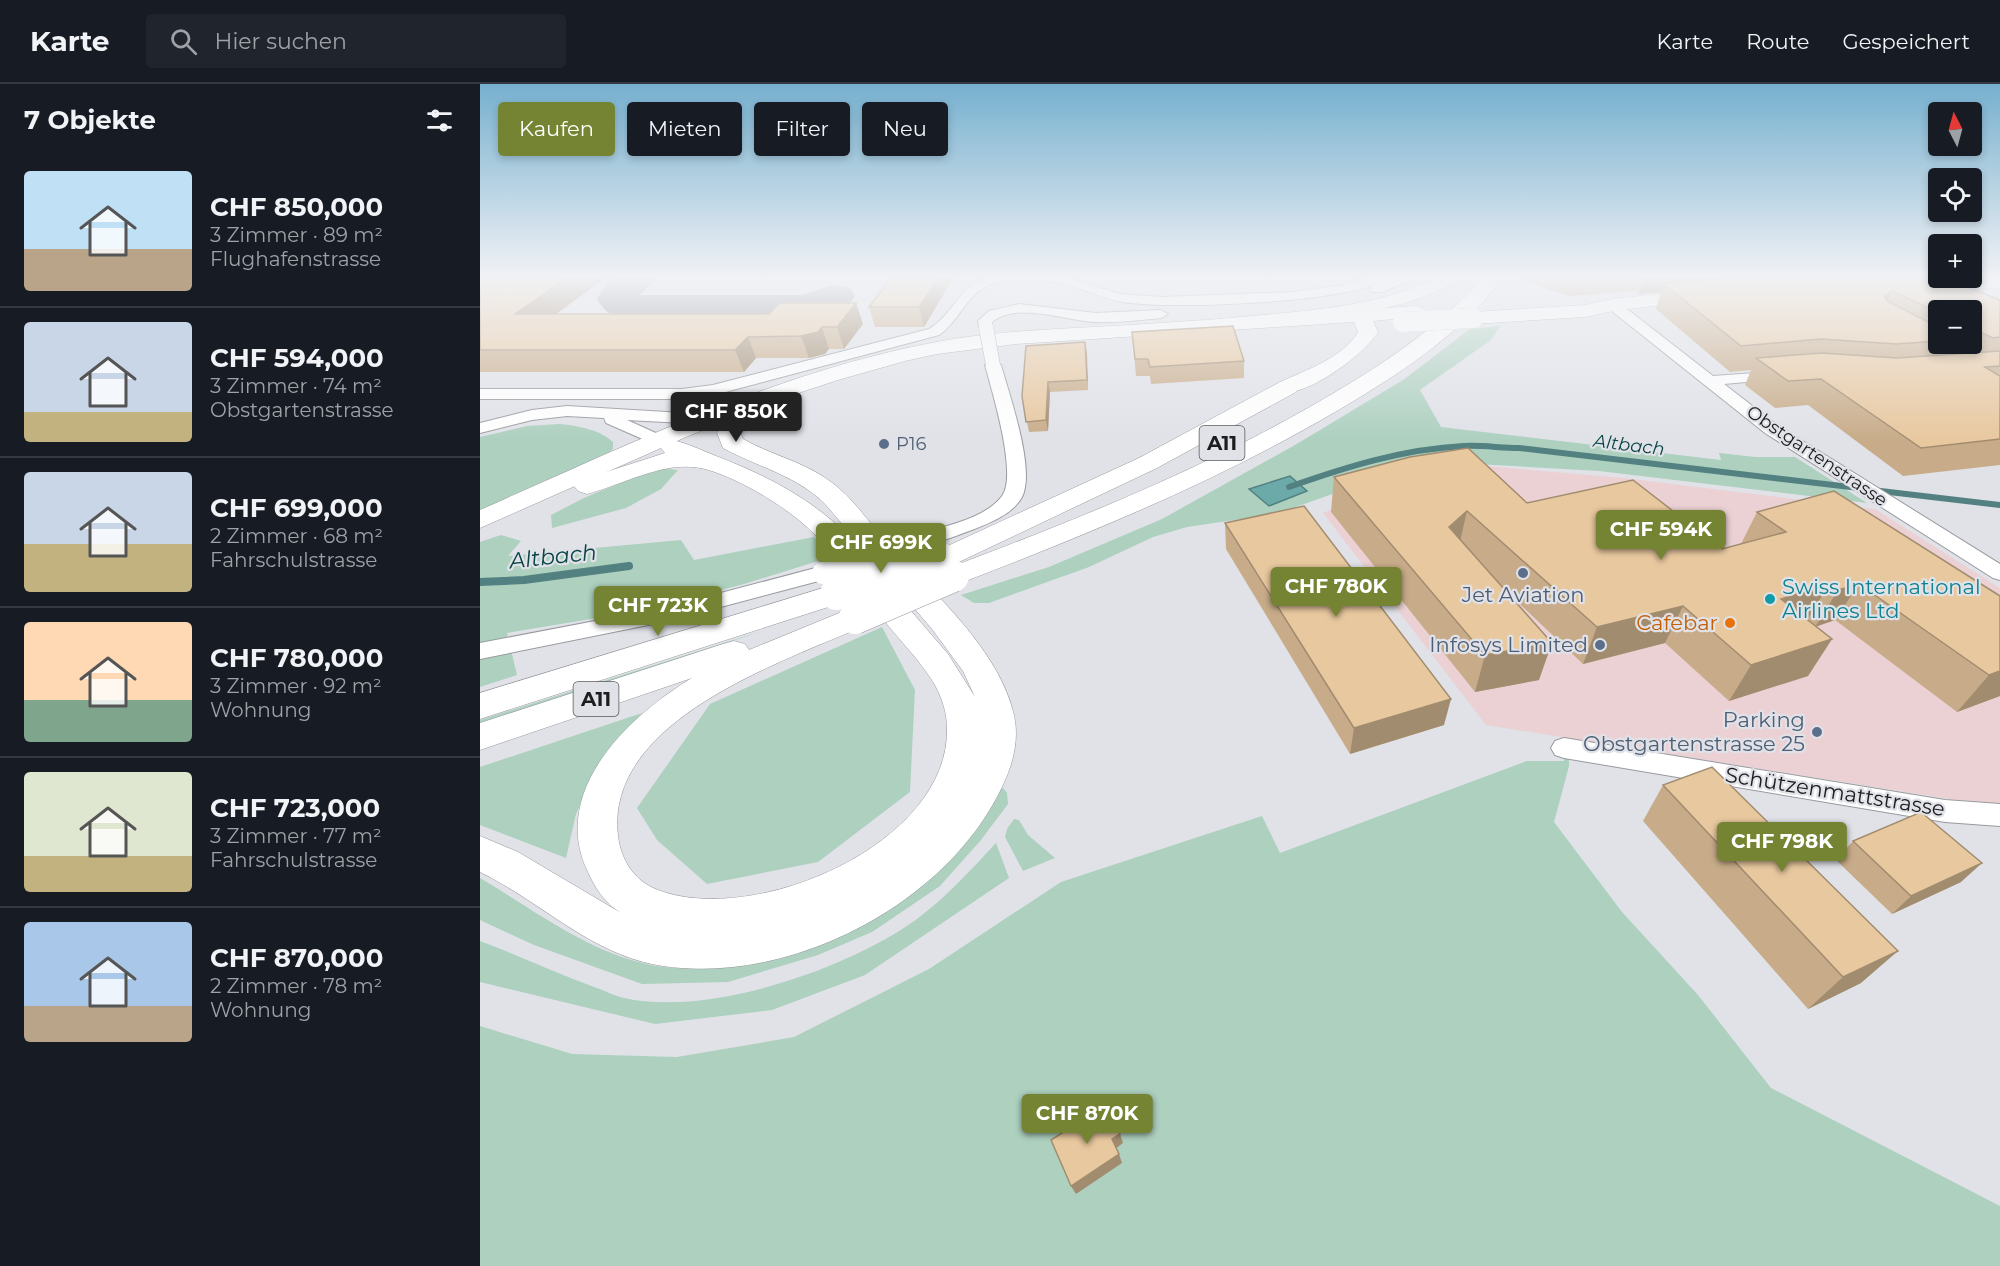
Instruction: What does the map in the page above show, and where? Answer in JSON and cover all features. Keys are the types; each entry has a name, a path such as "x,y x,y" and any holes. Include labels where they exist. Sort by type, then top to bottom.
{"main road":[{"path":"480,519 768,401 867,364 956,345 1057,334 1126,330"},
{"path":"480,853 512,868 586,918 633,939 661,946 689,949 748,946 806,930 867,901 933,851 977,798 987,781 998,747 996,709 983,676 939,619 831,495 807,478 732,443 729,437 734,426 768,401 800,394 874,371 967,352 1025,345 1226,330"},
{"path":"675,439 714,465 784,496 807,512 827,531 944,675 962,712 965,739 963,753 952,785 944,801 904,846 868,872 829,893 773,912 713,918 675,914 647,906 617,887 608,872 598,844 597,812 611,776 632,744 663,714 842,599 943,557 1183,445 1359,345 1368,333 1367,330"},
{"name":"A11","path":"943,557 1118,491 1229,440 1345,378 1412,330"},
{"name":"A11","path":"943,557 1141,501 1227,461 1300,423 1356,390 1408,355 1438,330"},
{"path":"587,486 675,439 723,452 759,457"},
{"path":"480,528 587,486 664,460 689,460 714,465"},
{"name":"A11","path":"480,706 842,599"},
{"name":"A11","path":"480,737 842,599"}],"street":[{"path":"480,394 682,394 720,388 936,330"},
{"path":"480,651 668,614 842,599 943,557 987,515 1008,501 1017,487 1018,469 987,330"},
{"name":"Obstgartenstrasse","path":"1645,330 1771,429 2000,573"},
{"path":"1711,381 1798,373"},
{"path":"480,428 512,419 554,412 684,418 768,401"},
{"path":"602,413 675,439"},
{"path":"641,417 675,439"},
{"name":"Schützenmattstrasse","path":"1564,748 1945,812 2000,815"}],"shaded area":[{"path":"1484,466 1624,478 1875,509 2000,588 2000,807 1486,725 1323,513 1403,479"}],"green space":[{"path":"1468,330 1497,330 1491,340 1420,390 1441,427 1721,460 1719,453 1755,457 1795,457 1867,503 1599,471 1458,463 1400,470 1276,514 1187,527 1153,537 1089,567 989,603 974,603 961,595 1049,567 1162,519 1295,445 1403,380","holes":["1299,484 1306,491 1269,506 1249,490"]},
{"path":"560,424 595,431 613,442 613,449 605,456 480,512 480,437 527,426"},
{"path":"658,468 678,470 661,489 626,508 552,528 551,515 586,497"},
{"path":"501,535 521,541 508,556 681,540 694,560 814,537 831,557 744,584 645,610 507,633 517,675 480,687 480,542"},
{"path":"882,627 915,690 910,792 818,862 707,884 657,840 637,808 710,704"},
{"path":"765,630 480,727 480,720"},
{"path":"642,713 600,762 576,814 566,858 480,825 480,767"},
{"path":"1564,757 1569,757 1569,766 1554,822 1622,912 1698,995 1771,1088 2000,1206 2000,1266 480,1266 480,1026 572,1054 677,1057 794,1037 929,969 1061,882 1262,816 1280,853 1527,761 1564,761"},
{"path":"1003,788 1007,793 1008,804 981,840 940,886 872,932 818,955 728,982 642,984 534,945 480,920 480,878 568,932 614,954 639,962 673,968 737,964"},
{"path":"1014,819 1019,820 1028,835 1055,858 1023,871 1005,837"},
{"path":"996,843 1009,878 865,975 772,1010 655,1024 480,982 480,941 624,998 658,1002 696,1001 736,995 816,971 888,938 928,911"}],"water":[{"path":"1290,476 1307,491 1269,506 1249,489"}],"building":[{"path":"480,330 819,330 801,336 748,337 735,350 480,350"},
{"path":"1234,330 1244,361 1150,367 1148,359 1135,359 1132,332"},
{"path":"1721,330 1928,330 1928,342 1896,344 1821,339 1741,346"},
{"path":"1982,330 2000,330 2000,337 1993,338 1982,333"},
{"path":"1085,342 1087,380 1048,382 1046,420 1026,422 1022,396 1026,346"},
{"path":"2000,351 2000,366 1985,367 2000,376 2000,439 1921,448 1821,379 1788,381 1756,358 1822,353 1897,358"},
{"path":"1468,448 1527,503 1633,480 1722,549 1786,532 1757,512 1834,491 2000,596 2000,671 1989,675 1859,584 1838,590 1829,584 1781,599 1832,639 1751,665 1683,606 1597,627 1467,511 1449,527 1552,643 1485,655 1334,477 1410,457"},
{"path":"1304,506 1451,699 1354,728 1225,523"},
{"path":"1712,767 1898,951 1843,977 1663,785"},
{"path":"1921,812 1982,863 1911,896 1853,841"},
{"path":"1105,1105 1120,1134 1112,1139 1119,1154 1071,1186 1051,1140"}],"waterway":[{"name":"Altbach","path":"1289,487 1353,466 1397,455 1471,446 1519,448 1859,488"},
{"name":"Altbach","path":"1872,490 2000,505"},
{"name":"Altbach","path":"480,582 524,580 629,566"}],"place":[{"name":"P16","path":"884,444"},
{"name":"Jet Aviation","path":"1523,573"},
{"name":"Swiss International Airlines Ltd","path":"1770,599"},
{"name":"Cafebar","path":"1730,623"},
{"name":"Infosys Limited","path":"1600,645"},
{"name":"Parking Obstgartenstrasse 25","path":"1817,732"}]}
